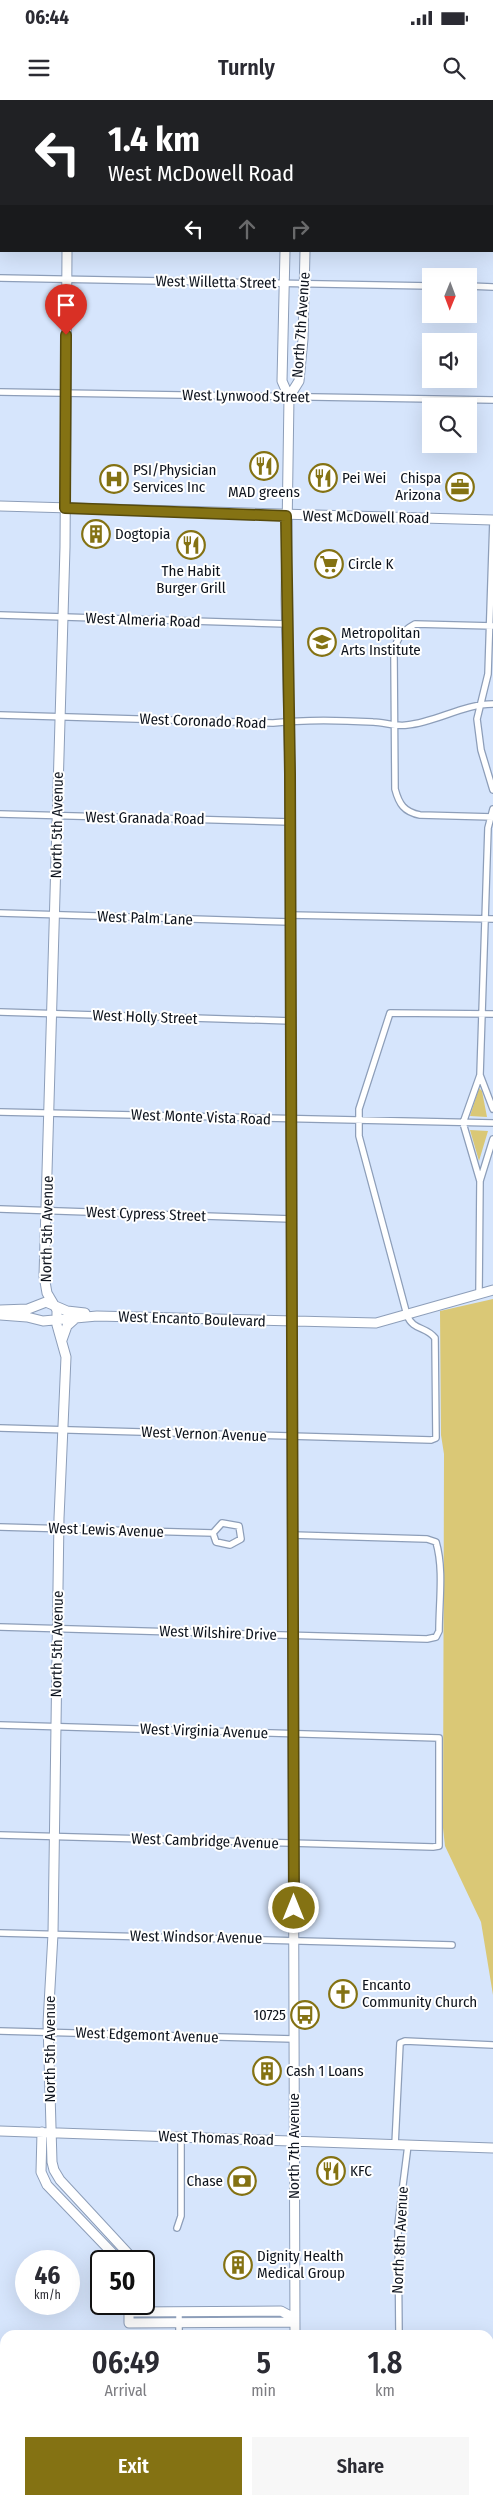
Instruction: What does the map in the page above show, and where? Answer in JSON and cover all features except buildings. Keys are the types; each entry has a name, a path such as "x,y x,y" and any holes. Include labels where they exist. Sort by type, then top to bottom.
{"street":[{"name":"North 5th Avenue","path":"67,252 65,508 56,915 44,1281 47,1293 55,1305 66,1357 59,1529 53,1934 48,2032 46,2133 40,2163 43,2179 110,2250"},
{"name":"North 7th Avenue","path":"285,252 282,381 289,397 286,516 290,721 295,2330"},
{"name":"North 7th Avenue","path":"289,397 299,381 305,252"},
{"name":"West Willetta Street","path":"0,278 422,286"},
{"path":"478,286 493,287"},
{"name":"West Lynwood Street","path":"0,392 493,400"},
{"name":"West McDowell Road","path":"0,506 286,516 493,520"},
{"path":"493,520 492,626 488,674 476,719 478,734 493,790"},
{"name":"West Almeria Road","path":"0,615 287,624"},
{"path":"492,626 415,624 402,634 394,648 395,789 402,807 409,813 420,815 492,817"},
{"name":"West Coronado Road","path":"0,715 273,723 343,720 406,726 479,704 493,704"},
{"path":"480,1181 463,1123 480,1075 488,828 493,809"},
{"name":"West Granada Road","path":"0,814 290,822"},
{"name":"West Palm Lane","path":"0,913 290,918 493,918"},
{"name":"West Holly Street","path":"0,1012 291,1021"},
{"path":"407,1315 359,1136 359,1110 390,1013 493,1014"},
{"path":"480,1075 493,1109"},
{"name":"West Monte Vista Road","path":"0,1112 291,1120 493,1123"},
{"path":"479,1293 480,1181 493,1139"},
{"name":"West Cypress Street","path":"0,1209 291,1219"},
{"name":"West Encanto Boulevard","path":"0,1310 28,1310 46,1302 67,1312 97,1316 376,1323 493,1290"},
{"name":"West Vernon Avenue","path":"0,1428 431,1440 437,1436 436,1338 431,1333 412,1325 407,1315"},
{"name":"West Encanto Boulevard","path":"0,1316 27,1317 43,1321 57,1318 97,1316"},
{"path":"62,1341 67,1326 76,1318"},
{"name":"West Lewis Avenue","path":"228,1523 239,1526 242,1535 241,1539 230,1545 216,1542 212,1533 218,1526 228,1523"},
{"name":"West Lewis Avenue","path":"0,1527 212,1533"},
{"name":"West Wilshire Drive","path":"0,1626 427,1639 436,1636 439,1630 439,1551 436,1542 427,1539 292,1536"},
{"name":"West Virginia Avenue","path":"0,1725 439,1738 439,1846"},
{"name":"West Cambridge Avenue","path":"0,1835 433,1848 439,1846"},
{"name":"West Windsor Avenue","path":"0,1933 452,1945"},
{"name":"West Edgemont Avenue","path":"0,2031 294,2039"},
{"path":"395,2145 400,2043 405,2041 493,2044"},
{"name":"West Thomas Road","path":"0,2131 492,2147"},
{"name":"North 5th Avenue","path":"46,2133 54,2170 80,2204 124,2250"},
{"path":"177,2228 181,2216 181,2137"},
{"name":"North 8th Avenue","path":"399,2330 398,2224 408,2145"},
{"path":"110,2250 117,2242"},
{"path":"155,2310 179,2312 281,2311 294,2320"},
{"path":"179,2312 179,2330"},
{"path":"129,2315 128,2323 294,2320"},
{"path":"140,2315 142,2323"}],"shaded area":[{"path":"479,1088 482,1091 487,1117 470,1116"},
{"path":"470,1130 488,1131 479,1161"},
{"path":"493,1299 493,1995 481,1922 445,1846 443,1828 444,1454 441,1435 440,1311"}],"place":[{"name":"MAD greens","path":"264,466"},
{"name":"Pei Wei","path":"323,478"},
{"name":"PSI/Physician Services Inc","path":"114,479"},
{"name":"Chispa Arizona","path":"460,487"},
{"name":"Dogtopia","path":"96,534"},
{"name":"The Habit Burger Grill","path":"191,545"},
{"name":"Circle K","path":"329,564"},
{"name":"Metropolitan Arts Institute","path":"322,642"},
{"name":"Encanto Community Church","path":"343,1994"},
{"name":"10725","path":"305,2015"},
{"name":"Cash 1 Loans","path":"267,2071"},
{"name":"KFC","path":"331,2171"},
{"name":"Chase","path":"242,2181"},
{"name":"Dignity Health Medical Group","path":"238,2265"}],"route":[{"path":"66,335 65,508 286,516 286,607 290,721 294,1908"}]}
